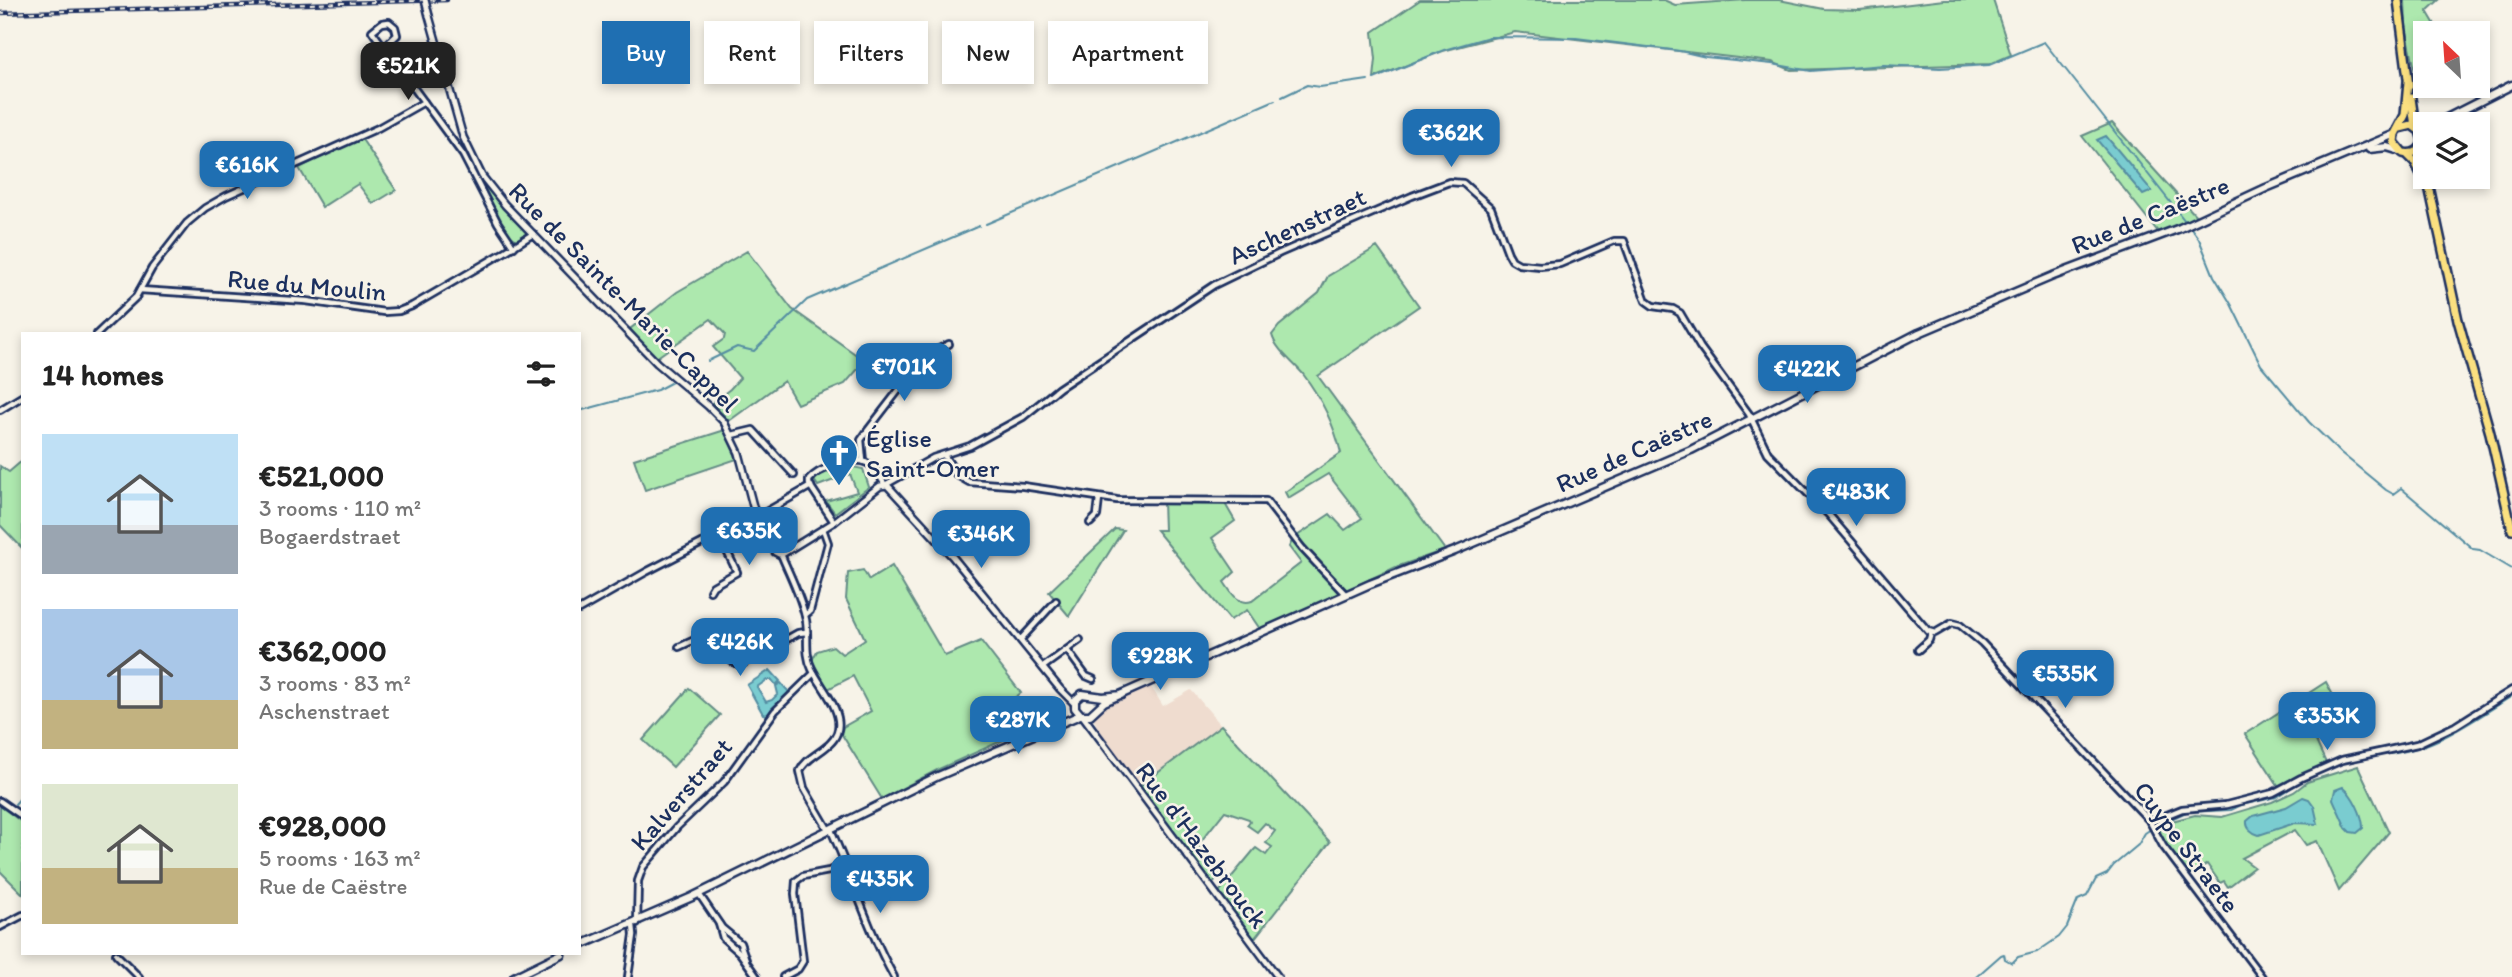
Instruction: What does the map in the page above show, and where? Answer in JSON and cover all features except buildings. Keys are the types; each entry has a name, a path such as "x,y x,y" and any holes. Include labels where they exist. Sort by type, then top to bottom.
{"main road":[{"path":"2398,0 2408,82 2416,112"},
{"path":"2408,82 2405,115 2397,131 2395,143 2416,164 2432,195"},
{"path":"2462,111 2512,85"},
{"path":"2397,131 2407,125 2413,126"},
{"name":"Rue de Caëstre","path":"1096,707 1346,595 1676,457 1919,334 2053,276 2180,228 2259,191 2353,153 2397,131"},
{"name":"Rue de Caëstre","path":"2353,153 2384,147 2403,152"},
{"path":"2403,152 2413,153"},
{"path":"2430,189 2456,311 2490,433 2512,530"},
{"path":"581,945 699,894 763,858 799,841 828,832 964,765 1084,715 1096,707 1096,701 1091,695 1079,696 1070,715 1062,722"},
{"name":"Rue de Caëstre","path":"1091,695 1121,695"},
{"path":"1074,705 1084,715"},
{"path":"514,977 559,955"}],"street":[{"name":"Rue de Sainte-Marie-Cappel","path":"425,0 471,157 494,192 533,234 665,371 718,416 732,435 757,516 770,544 776,553 780,554"},
{"path":"389,22 395,27 397,35 384,47 372,31 382,23 389,22"},
{"name":"Rue de Sainte-Marie-Cappel","path":"384,47 465,158 498,223 514,247"},
{"path":"99,332 128,306 141,290 152,268 182,229 209,205 378,128 424,102"},
{"name":"Aschenstraet","path":"885,485 903,472 971,446 1023,417 1056,390 1214,285 1377,211 1427,190 1457,181 1468,185 1491,208 1509,256 1519,264 1556,265 1616,240 1624,241 1646,301 1653,306 1680,313 1700,347 1752,418"},
{"name":"Rue du Moulin","path":"141,290 306,301 393,312 412,306 533,234"},
{"path":"863,461 861,440 868,430 925,356 949,344"},
{"path":"0,410 21,397"},
{"path":"1752,418 1768,453 1829,515 1931,633 1929,640 1918,650"},
{"path":"732,435 754,430 794,475"},
{"path":"944,455 953,471 966,481 1023,486 1099,499 1266,501 1302,548 1346,595"},
{"path":"834,522 811,486 810,477 842,462 863,461 870,465 885,485 944,547 1074,705"},
{"path":"885,485 834,522 780,554 793,579 805,615 807,655 836,713 838,730 828,745 804,764 800,774 804,788 846,863 881,953 894,977"},
{"path":"581,609 811,486"},
{"path":"1090,523 1097,516 1099,499"},
{"path":"805,615 810,611 828,543 823,529"},
{"path":"710,591 713,586 737,572 719,535"},
{"path":"1021,639 1056,601"},
{"name":"Cuype Straete","path":"1931,633 1950,624 1959,624 2025,688 2150,822 2166,850 2262,977"},
{"path":"679,647 714,631 732,661 740,665 807,632"},
{"path":"1043,667 1080,640"},
{"path":"1067,650 1085,674 1093,679"},
{"name":"Kalverstraet","path":"628,977 638,884 643,867 677,827 724,782 772,714 814,673"},
{"path":"1057,684 1068,691 1083,694"},
{"path":"2150,822 2186,808 2225,805 2273,793 2297,779 2342,760 2417,744 2451,728 2512,690"},
{"name":"Rue d'Hazebrouck","path":"1084,715 1278,977"},
{"path":"0,801 21,816"},
{"path":"783,977 797,969 803,961 795,894 796,881 803,876 829,871 846,863"},
{"path":"699,894 719,923 724,940 738,951 757,977"},
{"path":"0,927 21,916"},
{"path":"117,955 139,977"}],"shaded area":[{"path":"1150,685 1163,706 1191,690 1221,725 1139,787 1093,717 1106,706"}],"green space":[{"path":"1420,0 1664,0 1675,5 1779,0 1824,9 1860,10 1944,0 1993,0 2011,55 1990,64 1791,70 1772,62 1515,32 1443,51 1374,78 1376,59 1373,32"},
{"path":"2405,0 2439,0 2427,11 2433,21 2413,21 2413,61 2406,26"},
{"path":"2112,123 2197,217 2159,233 2082,136"},
{"path":"361,138 396,190 373,204 358,184 322,207 299,168"},
{"path":"482,181 529,234 521,241 501,226 479,183"},
{"path":"1377,247 1419,306 1318,376 1445,550 1396,567 1347,590 1297,536 1330,514 1345,530 1362,518 1328,474 1288,498 1285,492 1341,453 1331,422 1316,392 1281,351 1272,335 1319,293 1328,276"},
{"path":"747,251 792,309 865,361 845,384 797,404 784,381 729,421 712,403 740,378 713,347 724,339 725,334 711,319 656,358 630,329 677,292"},
{"path":"725,430 737,459 645,490 634,459"},
{"path":"21,462 21,547 0,525 0,466 9,472"},
{"path":"843,465 863,469 869,487 835,513 826,501 857,492 850,474 818,486 814,480 815,477"},
{"path":"1163,501 1224,502 1235,521 1212,538 1235,572 1224,582 1239,600 1252,601 1301,563 1289,547 1292,541 1340,593 1260,629 1247,610 1230,620 1156,530 1164,530"},
{"path":"1115,529 1123,530 1069,616 1049,592"},
{"path":"892,566 945,656 981,641 1021,693 1010,701 1030,728 939,769 882,799 841,733 843,727 871,711 853,676 828,689 812,660 817,651 833,646 842,654 865,639 846,599 848,573 863,570 869,580"},
{"path":"2326,682 2342,712 2309,726 2326,763 2280,788 2245,734"},
{"path":"689,688 720,715 673,767 643,740"},
{"path":"1221,725 1330,842 1254,939 1219,892 1256,848 1266,855 1272,847 1266,843 1275,831 1265,823 1257,832 1247,825 1249,819 1225,811 1198,845 1225,872 1212,883 1139,787"},
{"path":"2358,766 2389,832 2339,891 2317,841 2306,845 2295,830 2242,858 2254,867 2228,887 2224,881 2220,883 2207,864 2188,876 2158,832 2172,821 2195,815 2222,817 2272,802 2294,792 2307,782"},
{"path":"0,806 21,822 21,892 0,871"}],"water":[{"path":"2106,136 2152,191 2143,195 2097,140"},
{"path":"770,670 780,681 776,685 772,680 767,680 757,687 766,702 778,694 776,686 781,683 789,692 768,715 763,714 747,685"},
{"path":"2343,787 2354,800 2361,817 2363,828 2357,833 2346,828 2333,799 2335,790"},
{"path":"2303,797 2309,799 2314,806 2318,824 2295,823 2259,835 2249,828 2247,821 2253,816 2286,807"}],"waterway":[{"path":"1374,79 1444,50 1489,37 1576,38 1811,71 1884,65 1940,68 1989,65 2044,42 2185,221"},
{"path":"1282,97 1307,85 1320,87 1368,80"},
{"path":"986,224 1275,100"},
{"path":"708,361 737,347 754,351 807,300 979,226"},
{"path":"2191,228 2199,239 2214,276 2261,365 2309,422 2386,490 2393,494 2401,488 2473,549 2480,550 2512,569"},
{"path":"581,410 657,390 672,382"},
{"path":"2373,755 2393,754 2429,744 2463,727 2512,696"},
{"path":"2156,826 2186,812 2231,810 2277,797 2308,777 2338,764 2368,757"},
{"path":"15,804 21,797"},
{"path":"1976,977 2001,955 2004,954 2005,959 2012,963 2018,957 2037,952 2059,937 2067,927 2078,900 2087,896 2096,879 2107,874 2151,829"}],"railway":[{"path":"0,13 447,0"}],"place":[{"name":"Église Saint-Omer","path":"839,487"}]}
